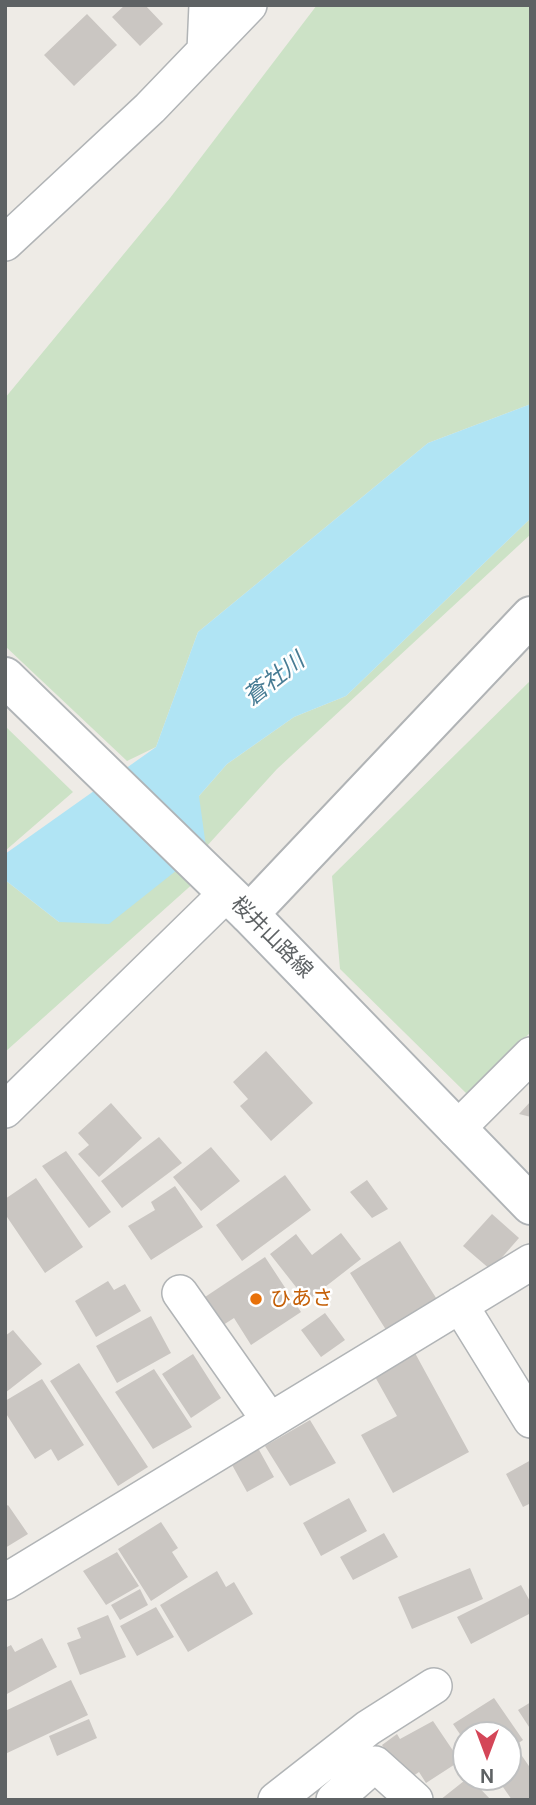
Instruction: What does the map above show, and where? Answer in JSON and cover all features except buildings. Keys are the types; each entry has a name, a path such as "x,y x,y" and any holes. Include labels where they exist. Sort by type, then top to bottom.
{"main road":[{"path":"227,893 531,617"},
{"name":"桜井山路線","path":"5,677 227,893 531,1205"}],"street":[{"path":"205,50 207,5"},
{"path":"5,243 150,108 249,5"},
{"path":"5,1110 227,893"},
{"path":"456,1130 531,1055"},
{"path":"5,1582 531,1262"},
{"path":"180,1293 270,1421"},
{"path":"460,1305 531,1420"},
{"path":"276,1800 368,1728 434,1686"},
{"path":"334,1800 375,1765 415,1800"}],"green space":[{"path":"317,5 531,5 531,404 428,443 198,632 156,747 127,761 5,646 5,398 170,198"},
{"path":"531,518 531,534 277,769 206,847 206,872 5,1052 5,880 59,922 199,796 227,764 294,717 346,696"},
{"path":"531,680 531,1032 467,1094 340,969 332,876"},
{"path":"5,726 73,792 5,851"}],"water":[{"name":"蒼社川","path":"531,404 531,518 346,696 294,717 227,764 199,796 206,847 109,924 59,922 5,880 5,854 156,747 198,632 428,443"}],"place":[{"name":"ひあさ","path":"256,1299"}]}
